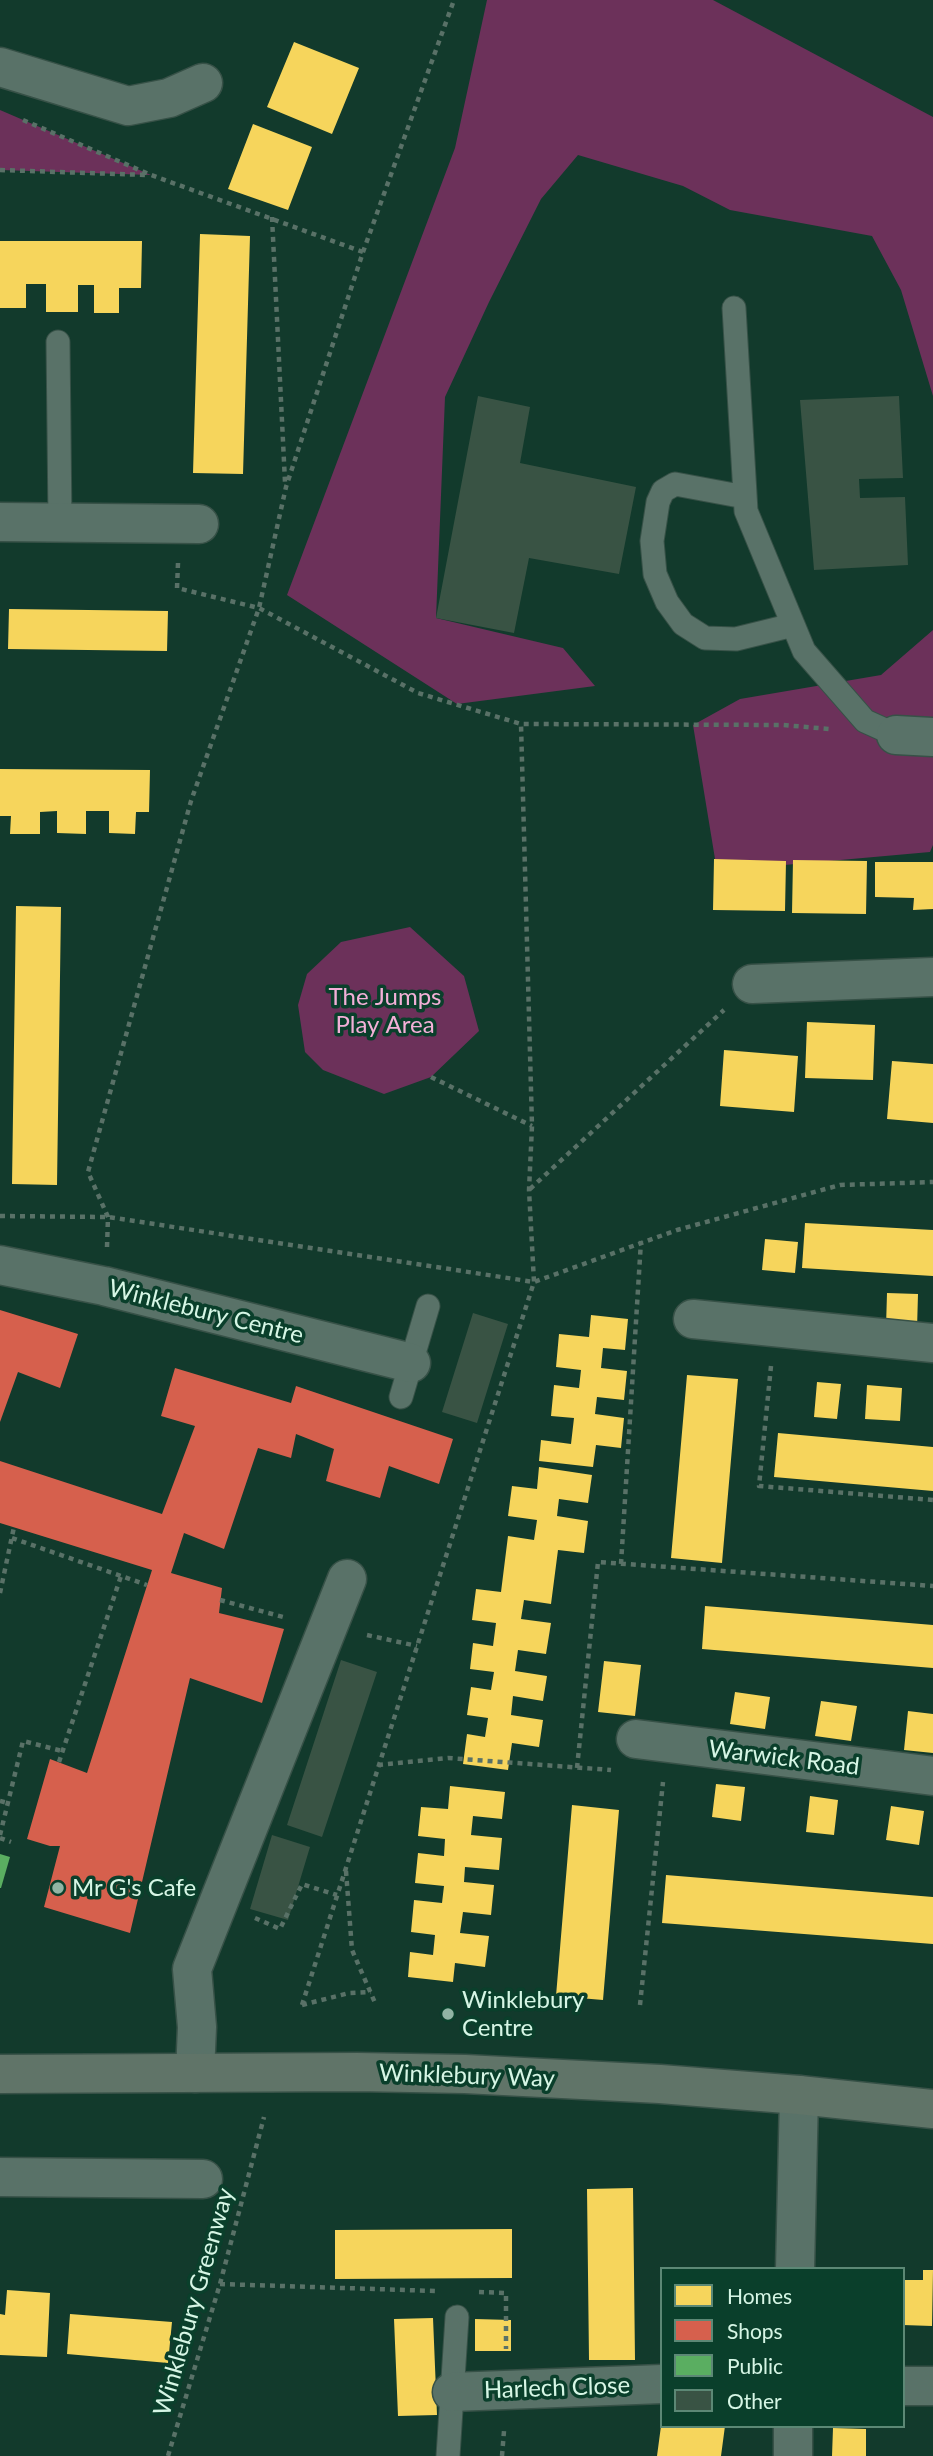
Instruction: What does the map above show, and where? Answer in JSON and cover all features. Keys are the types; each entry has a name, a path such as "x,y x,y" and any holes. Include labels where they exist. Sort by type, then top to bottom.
{"street":[{"path":"0,67 128,106 170,97 203,83"},
{"path":"0,522 190,524"},
{"path":"752,984 933,977"},
{"name":"Winklebury Centre","path":"0,1265 104,1286 406,1380"},
{"path":"693,1319 933,1343"},
{"path":"195,2073 197,2027 192,1969 346,1579"},
{"name":"Warwick Road","path":"636,1740 933,1776"},
{"name":"Winklebury Way","path":"0,2074 465,2074 799,2095 933,2109"},
{"path":"795,2267 799,2095"},
{"path":"0,2177 203,2179"},
{"name":"Harlech Close","path":"452,2392 660,2385"},
{"path":"905,2386 933,2386"},
{"path":"793,2428 793,2456"}],"lane":[{"path":"734,308 746,511 793,625 804,651 864,721 915,736"},
{"path":"58,342 60,522"},
{"path":"745,497 675,484 663,491 658,502 652,541 655,574 667,602 683,624 705,638 736,639 793,625"},
{"path":"406,1380 428,1306"},
{"path":"448,2456 457,2317"}],"path":[{"path":"104,1286 108,1217 88,1172 191,802 259,608 286,487 363,252 454,0"},
{"path":"13,115 151,175 363,252"},
{"path":"0,170 151,175"},
{"path":"272,217 286,487"},
{"path":"190,524 177,587 259,608 418,692 521,724 783,725 833,730"},
{"path":"371,1992 349,1993 302,2005 534,1282 529,1190 531,1126 521,724"},
{"path":"529,1190 752,984"},
{"path":"431,1077 531,1126"},
{"path":"0,1216 108,1217 534,1282 641,1241 841,1185 933,1182"},
{"path":"621,1564 641,1241"},
{"path":"772,1362 759,1486 933,1500"},
{"path":"0,1592 14,1527"},
{"path":"12,1538 147,1585"},
{"path":"577,1768 598,1562 933,1586"},
{"path":"59,1762 121,1576"},
{"path":"220,1600 287,1618"},
{"path":"364,1635 417,1646"},
{"path":"11,1842 0,1837 23,1741 62,1751"},
{"path":"378,1765 447,1758 614,1770"},
{"path":"640,2005 664,1774"},
{"path":"0,1801 8,1803"},
{"path":"345,1868 352,1950 376,2005"},
{"path":"246,1914 280,1928 302,1884 337,1895"},
{"name":"Winklebury Greenway","path":"168,2456 220,2284 264,2117"},
{"path":"220,2284 438,2291"},
{"path":"479,2292 506,2293 506,2390"}],"green space":[{"path":"487,0 713,0 933,117 933,396 901,290 872,236 730,210 683,186 578,155 541,199 445,397 436,618 563,648 595,686 457,704 287,595 455,148"},
{"path":"0,110 151,175 0,170"},
{"path":"933,630 933,845 930,852 717,871 693,725 740,699 881,675"},
{"name":"The Jumps Play Area","path":"410,927 464,976 479,1031 431,1077 384,1094 323,1070 305,1052 298,1005 307,974 341,942"}],"building: Homes":[{"path":"294,42 359,68 332,134 267,107"},
{"path":"253,124 312,147 288,210 228,189"},
{"path":"200,234 250,236 243,474 193,473"},
{"path":"0,241 142,241 141,288 119,288 119,313 94,313 94,285 78,285 78,312 46,312 46,284 26,284 26,308 0,308"},
{"path":"9,609 168,611 167,651 8,649"},
{"path":"0,769 150,770 149,812 136,812 135,834 109,833 109,811 86,811 86,834 57,833 57,811 40,812 40,834 10,834 11,816 0,816"},
{"path":"714,859 786,861 785,911 713,910"},
{"path":"793,860 867,861 866,914 792,913"},
{"path":"875,862 933,862 933,909 913,910 914,898 875,897"},
{"path":"16,906 61,907 57,1185 12,1184"},
{"path":"807,1022 875,1025 873,1080 805,1078"},
{"path":"724,1050 798,1056 794,1112 720,1106"},
{"path":"892,1061 933,1064 933,1123 887,1119"},
{"path":"805,1223 933,1230 933,1276 802,1268"},
{"path":"765,1239 798,1242 795,1273 762,1270"},
{"path":"887,1293 918,1294 917,1329 886,1327"},
{"path":"591,1315 628,1319 625,1350 603,1348 601,1368 627,1371 624,1400 597,1397 595,1414 624,1418 621,1448 596,1445 593,1467 539,1461 541,1440 571,1444 574,1418 551,1416 554,1385 579,1388 581,1370 556,1367 559,1334 589,1337"},
{"path":"687,1375 738,1379 722,1563 671,1558"},
{"path":"817,1382 841,1384 837,1419 814,1417"},
{"path":"867,1385 902,1388 900,1421 865,1419"},
{"path":"778,1433 933,1447 933,1491 774,1477"},
{"path":"539,1467 592,1475 588,1503 559,1499 557,1516 588,1521 584,1553 558,1550 551,1604 524,1600 521,1619 551,1623 546,1654 518,1650 515,1671 547,1676 543,1701 513,1696 511,1715 543,1720 539,1747 512,1743 508,1770 463,1764 467,1734 485,1737 488,1718 467,1715 471,1687 491,1690 494,1672 470,1669 473,1643 493,1646 496,1623 472,1620 476,1589 501,1592 508,1536 534,1540 537,1520 508,1516 512,1486 537,1489"},
{"path":"705,1606 933,1625 933,1668 702,1649"},
{"path":"604,1661 641,1665 635,1716 598,1712"},
{"path":"735,1692 770,1697 765,1729 730,1724"},
{"path":"821,1701 857,1706 851,1741 815,1736"},
{"path":"908,1711 933,1714 933,1753 904,1750"},
{"path":"716,1784 745,1787 741,1821 712,1817"},
{"path":"450,1786 505,1792 502,1819 473,1816 471,1835 502,1838 499,1870 465,1867 464,1882 494,1885 491,1915 463,1912 460,1933 489,1936 485,1967 455,1963 453,1982 408,1977 410,1952 433,1955 435,1935 411,1932 414,1900 442,1903 444,1886 415,1883 418,1853 444,1856 445,1839 418,1836 421,1807 448,1809"},
{"path":"810,1796 838,1800 834,1835 806,1832"},
{"path":"572,1805 619,1810 603,2000 556,1996"},
{"path":"891,1806 924,1811 919,1845 886,1840"},
{"path":"666,1875 933,1897 933,1944 662,1923"},
{"path":"633,2188 635,2360 589,2360 587,2189"},
{"path":"512,2229 512,2278 335,2279 335,2230"},
{"path":"923,2270 933,2270 932,2326 905,2325 905,2280 923,2280"},
{"path":"7,2290 50,2293 47,2357 0,2355 0,2314 5,2315"},
{"path":"70,2314 172,2322 168,2363 67,2354"},
{"path":"433,2318 437,2415 398,2416 394,2319"},
{"path":"475,2319 511,2320 511,2351 475,2351"},
{"path":"661,2428 725,2428 721,2456 657,2456"},
{"path":"833,2428 866,2429 866,2456 832,2456"}],"building: Shops":[{"path":"0,1310 78,1334 60,1388 18,1372 0,1422"},
{"path":"175,1368 291,1403 296,1386 453,1439 439,1484 389,1466 380,1498 326,1481 334,1449 296,1434 291,1458 258,1448 224,1549 184,1533 171,1573 222,1588 219,1613 284,1629 262,1703 190,1678 130,1933 44,1907 60,1846 27,1839 50,1759 87,1773 152,1570 0,1523 0,1461 162,1514 195,1426 161,1416"}],"building: Public":[{"path":"0,1854 10,1857 1,1888 0,1888"}],"building: Other":[{"path":"478,396 530,407 520,463 636,487 619,574 529,558 514,633 436,618"},
{"path":"899,396 903,478 859,479 860,498 905,497 908,565 814,570 800,400"},
{"path":"473,1313 508,1324 477,1423 442,1412"},
{"path":"341,1660 377,1672 322,1837 287,1825"},
{"path":"272,1835 310,1847 288,1920 250,1909"}],"place":[{"name":"Mr G's Cafe","path":"58,1888"},
{"name":"Winklebury Centre","path":"448,2014"}]}
